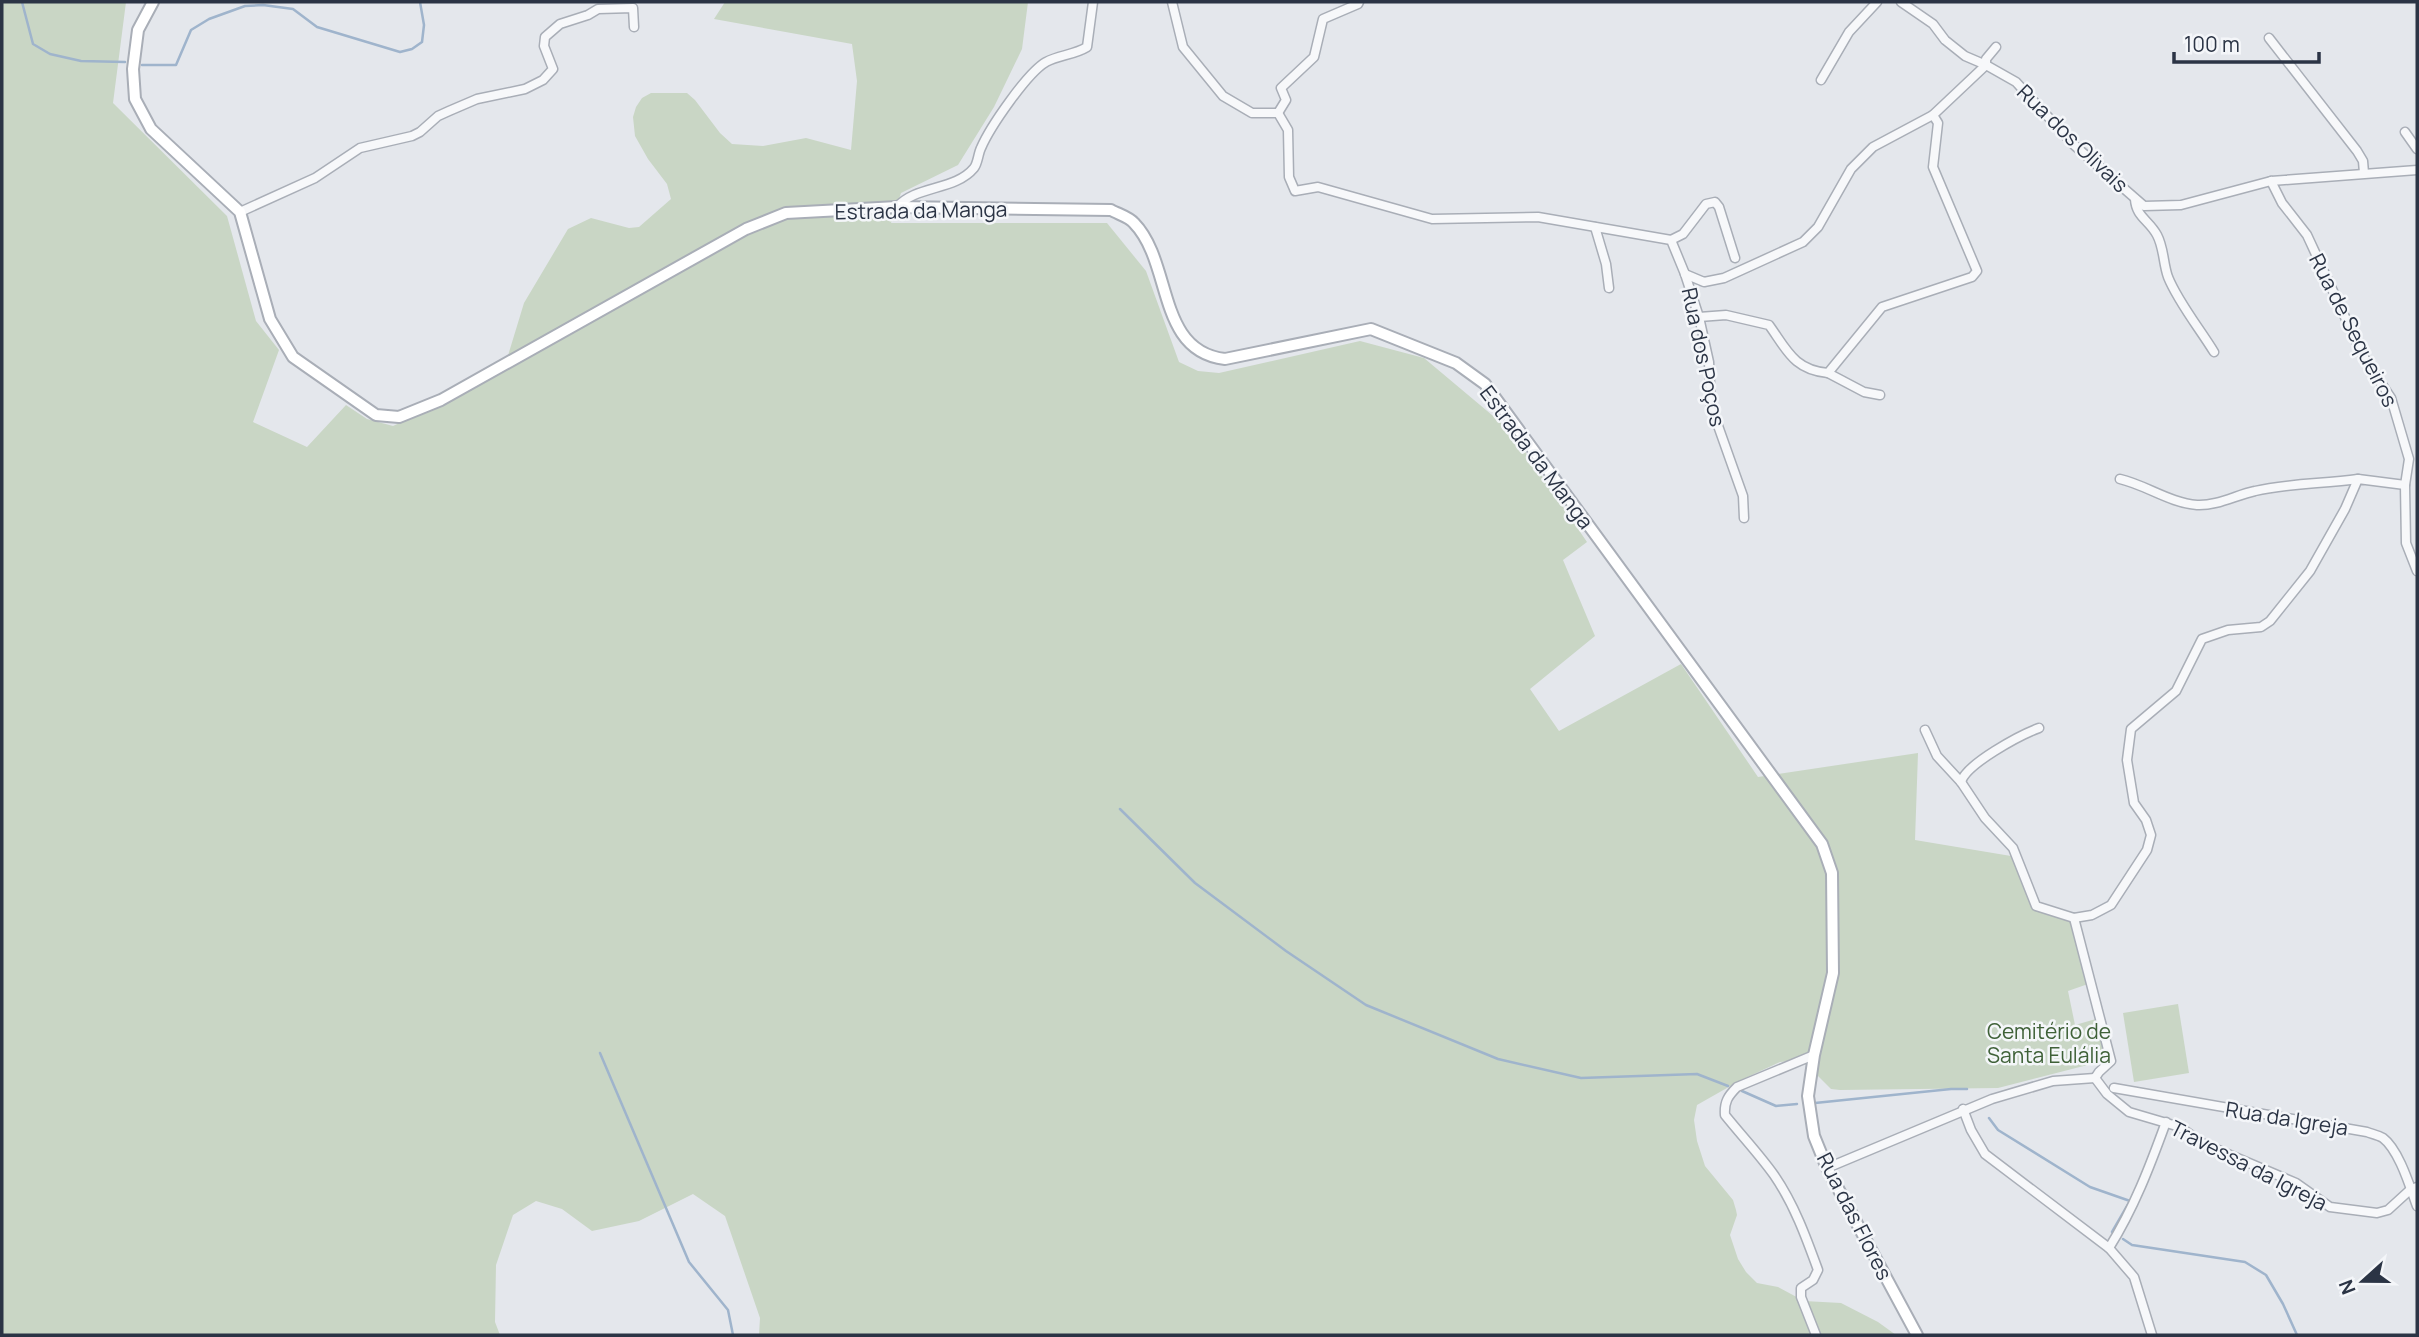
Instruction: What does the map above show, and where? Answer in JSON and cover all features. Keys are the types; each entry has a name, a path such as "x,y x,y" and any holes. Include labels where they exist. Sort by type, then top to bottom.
{"street":[{"path":"153,2 138,30 133,69 135,99 151,129 240,212 315,178 360,148 412,136 438,116 464,104 525,89 543,80 553,69 544,46 545,37 560,24 598,9 633,8 634,27"},
{"path":"897,207 903,200 962,177 975,168 981,148 1026,80 1046,62 1087,47 1093,2"},
{"path":"1172,2 1183,47 1223,96 1252,113 1278,113"},
{"path":"1278,113 1286,100 1281,88 1314,57 1323,19 1360,2"},
{"path":"1821,80 1849,32 1877,2"},
{"name":"Rua dos Olivais","path":"1901,2 1933,24 1945,40 1965,56 2016,82 2074,145 2144,206 2181,205 2271,181 2417,170"},
{"path":"2269,38 2357,151 2363,161 2364,173"},
{"path":"1685,274 1704,282 1724,278 1802,242 1818,227 1851,169 1873,146 1933,115 1986,65 1986,59 1996,47"},
{"path":"1278,113 1288,130 1289,177 1295,191 1318,187 1432,219 1538,217 1671,240 1683,234 1706,204 1715,202 1719,206 1735,258"},
{"path":"1828,373 1882,307 1972,277 1977,271 1933,167 1938,123 1933,115"},
{"path":"2404,132 2417,149"},
{"name":"Rua de Sequeiros","path":"2271,181 2282,203 2307,235 2363,356 2392,398 2409,459 2405,485 2406,543 2417,571"},
{"path":"2135,199 2140,216 2160,242 2168,277 2214,352"},
{"name":"Estrada da Manga","path":"240,212 270,319 293,357 376,415 399,417 441,400 746,229 786,213 897,207 1111,210 1133,221 1147,241 1179,331 1209,357 1225,359 1371,329 1456,363 1485,384 1747,741"},
{"path":"1595,227 1606,264 1609,288"},
{"name":"Rua dos Poços","path":"1671,240 1699,317 1709,362 1711,406 1743,496 1744,518"},
{"path":"1699,317 1726,315 1769,325 1793,359 1811,372 1828,373 1864,392 1880,395"},
{"path":"2120,479 2179,501 2198,505 2216,503 2257,490 2358,479 2405,485"},
{"path":"1925,730 1937,756 1961,782 1985,818 2013,848 2036,906 2074,918 2092,915 2111,905 2147,850 2151,835 2146,821 2134,803 2127,761 2131,729 2176,691 2202,639 2228,630 2261,626 2270,621 2310,571 2345,509 2358,479"},
{"path":"1961,782 1972,767 2022,735 2039,728"},
{"name":"Rua das Flores","path":"1747,741 1822,844 1832,873 1833,973 1814,1055 1808,1096 1814,1136 1827,1168 1917,1335"},
{"path":"1827,1168 1963,1110 2053,1081 2095,1078 2111,1062 2074,918"},
{"path":"1814,1055 1737,1087 1729,1094 1724,1105 1725,1115 1774,1175 1803,1229 1818,1270 1813,1280 1801,1288 1801,1297 1815,1335"},
{"name":"Travessa da Igreja","path":"2095,1078 2107,1094 2129,1112 2180,1127 2202,1143 2296,1183 2330,1208 2377,1213 2388,1210 2414,1188"},
{"name":"Rua da Igreja","path":"2114,1088 2367,1132 2381,1137 2389,1144 2414,1188 2417,1206"},
{"path":"1963,1110 1985,1154 2109,1248 2134,1277 2152,1335"},
{"path":"2109,1248 2135,1202 2166,1122"}],"green space":[{"path":"2,2 126,2 113,103 227,216 256,321 279,350 253,422 307,447 346,405 367,419 393,426 452,399 506,362 524,303 568,229 591,218 629,228 639,227 671,199 667,184 635,136 633,117 636,107 642,98 651,93 687,93 732,144 763,146 806,138 851,150 857,81 852,44 714,19 725,2 1028,2 1022,49 994,107 958,165 901,193 891,223 1107,223 1146,271 1179,362 1198,371 1219,373 1360,341 1424,358 1511,431 1587,542 1563,560 1595,636 1530,689 1559,731 1681,664 1758,777 1918,753 1915,840 2011,856 2033,908 2071,919 2088,984 2068,991 2075,1025 2096,1019 2107,1060 1998,1088 1840,1090 1831,1089 1807,1065 1791,1061 1780,1062 1697,1105 1694,1120 1697,1141 1705,1166 1733,1200 1737,1215 1730,1235 1738,1259 1746,1272 1757,1283 1778,1287 1804,1301 1841,1303 1878,1322 1896,1335 759,1335 760,1318 725,1216 693,1194 639,1221 592,1231 562,1209 536,1201 513,1215 496,1265 495,1322 500,1335 2,1335"},
{"name":"Cemitério de Santa Eulália","path":"2178,1004 2189,1073 2134,1082 2123,1013"}],"waterway":[{"path":"22,2 33,44 50,54 81,61 125,62"},
{"path":"142,65 176,65 191,30 209,19 245,6 263,5 293,9 317,27 400,52 412,49 422,42 424,25 420,2"},
{"path":"1120,809 1195,883 1286,951 1366,1005 1498,1059 1581,1078 1697,1074 1728,1086"},
{"path":"600,1053 689,1262 728,1310 733,1335"},
{"path":"1815,1103 1967,1089"},
{"path":"1742,1091 1776,1106 1797,1104"},
{"path":"1989,1118 1998,1130 2090,1187 2130,1201 2112,1232"},
{"path":"2123,1239 2132,1245 2245,1262 2266,1275 2297,1335"}]}
